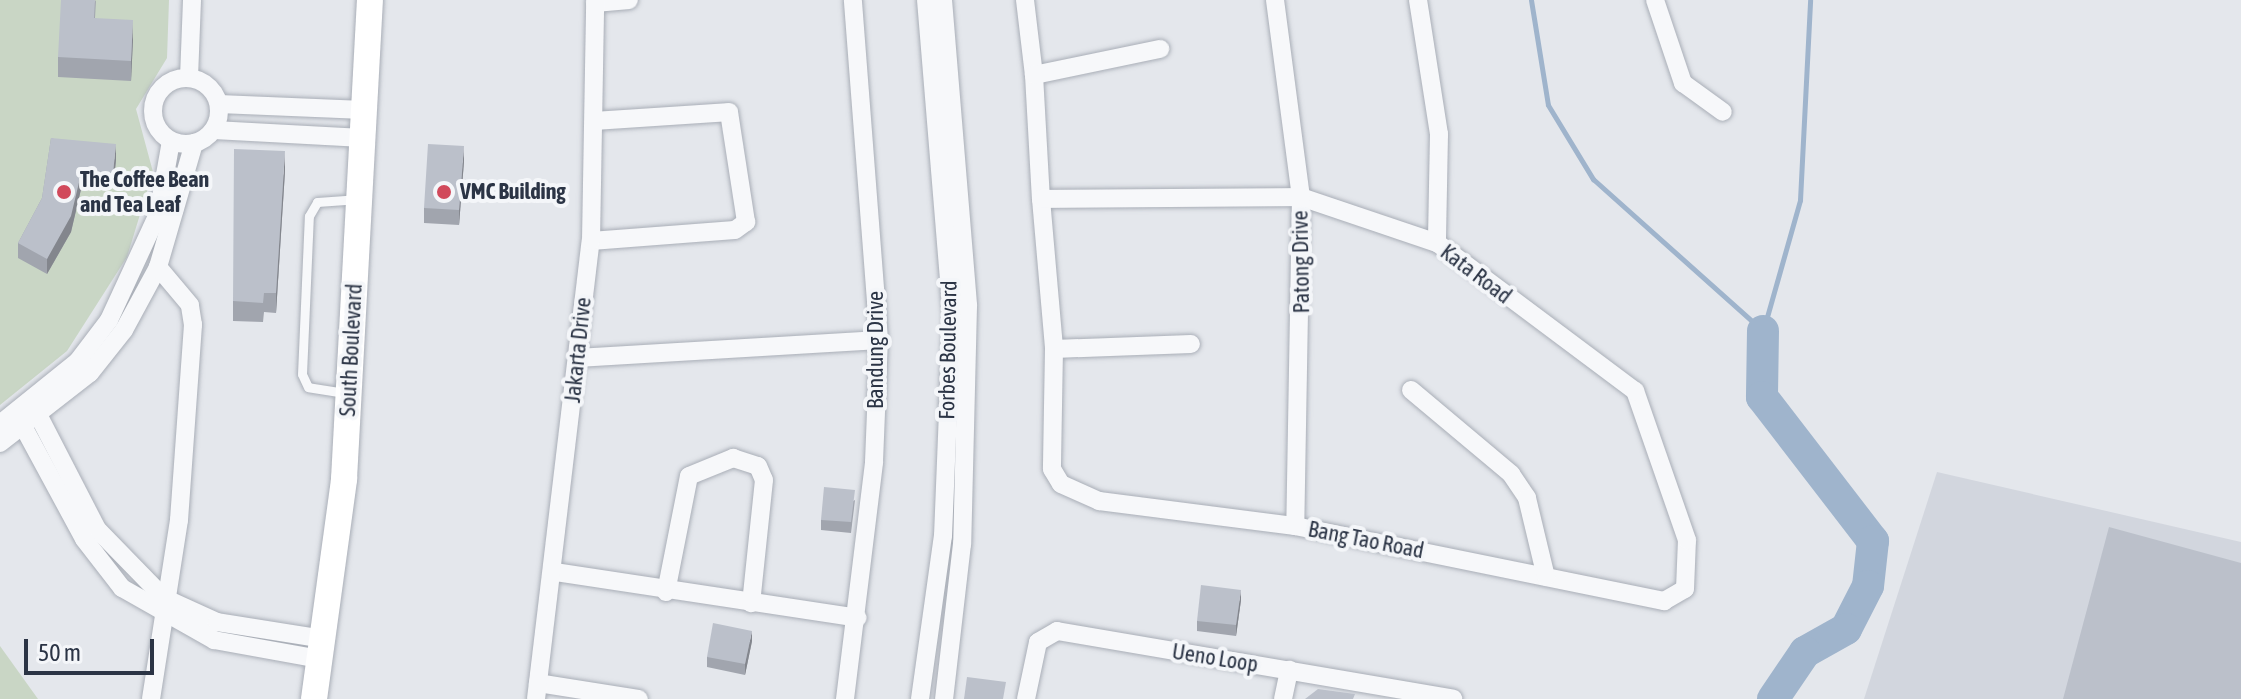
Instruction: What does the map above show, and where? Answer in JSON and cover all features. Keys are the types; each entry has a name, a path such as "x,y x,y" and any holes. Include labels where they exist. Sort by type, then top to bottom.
{"main road":[{"name":"South Boulevard","path":"314,699 322,649 348,393 370,0"}],"street":[{"path":"189,78 192,0"},
{"path":"595,2 629,0"},
{"name":"Bandung Drive","path":"845,699 858,618 879,340 853,0"},
{"name":"Forbes Boulevard","path":"920,699 943,536 952,316 926,0"},
{"name":"Forbes Boulevard","path":"943,0 968,306 962,544 944,699"},
{"path":"1025,0 1034,75 1054,349 1191,344"},
{"name":"Patong Drive","path":"1275,0 1301,197 1295,526"},
{"path":"1418,0 1439,134 1437,243"},
{"path":"1655,0 1683,83 1723,112"},
{"name":"Jakarta Drive","path":"537,691 555,572 591,241 595,2"},
{"path":"1034,75 1160,49"},
{"path":"214,130 219,104 209,86 189,78 168,83 154,102 155,124 171,141 194,143 214,130 363,138"},
{"path":"219,104 364,110"},
{"path":"591,241 735,230 746,222 729,112 595,121"},
{"path":"37,410 109,320 158,214 171,141"},
{"path":"0,443 14,423 37,410 124,330 158,267 194,143"},
{"name":"Kata Road","path":"1041,199 1301,197 1437,243 1635,391 1687,540 1685,589"},
{"path":"151,699 179,520 193,325 190,305 158,267"},
{"path":"577,358 879,340"},
{"name":"Bang Tao Road","path":"1054,349 1052,469 1061,484 1099,501 1295,526 1664,601 1685,589"},
{"path":"1411,390 1511,474 1527,498 1546,577"},
{"path":"37,410 97,529 163,607"},
{"path":"14,423 84,539 122,588 163,607 322,649"},
{"path":"666,592 689,476 733,458 758,466 764,480 751,603"},
{"path":"555,572 666,592 858,618"},
{"name":"Ueno Loop","path":"1026,699 1034,651 1057,631 1453,699"},
{"path":"1283,699 1289,670"},
{"path":"537,691 639,699"}],"lane":[{"path":"348,393 308,387 302,374 309,216 317,202 360,199"}],"shaded area":[{"path":"1937,472 2241,542 2241,699 1864,699"}],"green space":[{"path":"0,0 169,0 167,58 136,109 153,172 127,257 67,351 0,405"},
{"path":"0,646 38,699 0,699"}],"building":[{"path":"61,0 95,0 94,18 133,20 131,61 58,57"},
{"path":"51,138 116,144 113,173 82,170 71,216 47,259 18,243 42,198"},
{"name":"VMC Building","path":"428,144 464,146 459,210 424,208"},
{"path":"234,149 285,151 276,293 264,293 263,303 233,301"},
{"path":"824,487 855,490 851,522 821,520"},
{"path":"2109,527 2241,563 2241,699 2063,699"},
{"path":"1201,585 1241,590 1236,625 1197,621"},
{"path":"713,623 752,631 745,664 707,657"},
{"path":"967,677 1006,682 1003,699 964,699"},
{"path":"1318,689 1355,694 1353,699 1305,699"}],"waterway":[{"path":"1531,0 1548,105 1593,179 1763,331 1800,200 1810,0"},
{"path":"1763,331 1762,397 1873,541 1868,586 1846,629 1805,652 1773,699"}],"place":[{"name":"The Coffee Bean and Tea Leaf","path":"64,192"},
{"name":"VMC Building","path":"444,192"}]}
